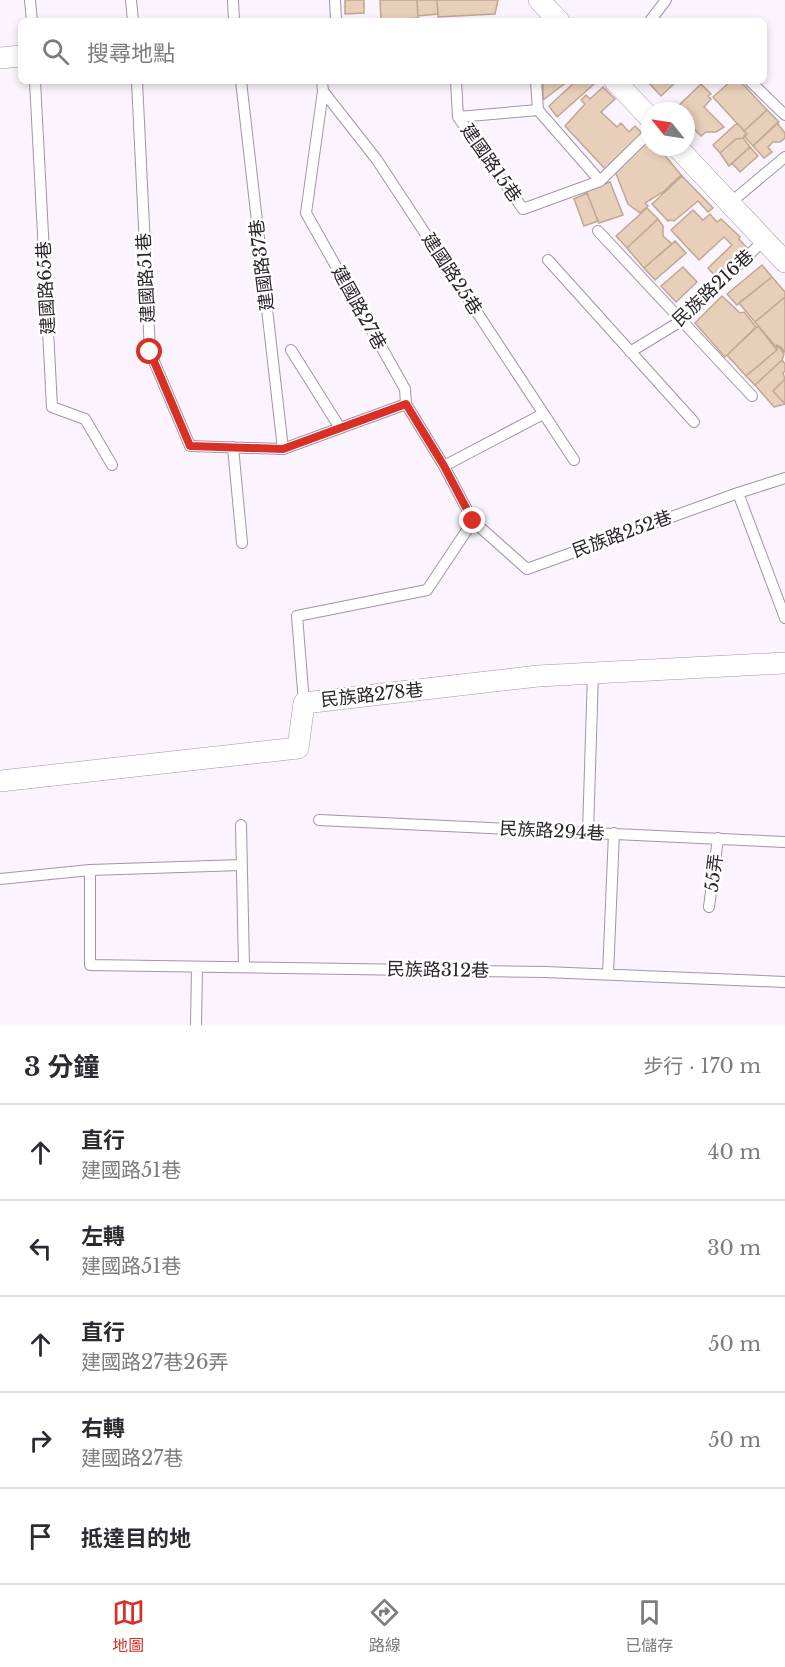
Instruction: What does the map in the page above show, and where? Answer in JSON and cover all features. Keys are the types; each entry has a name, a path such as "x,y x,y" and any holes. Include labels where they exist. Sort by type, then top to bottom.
{"street":[{"path":"539,0 556,18"},
{"path":"0,58 18,56"},
{"path":"618,84 641,108"},
{"path":"686,156 785,262"},
{"name":"民族路278巷","path":"0,781 298,748 304,703 538,676 785,663"}],"lane":[{"path":"30,0 32,18"},
{"path":"131,0 133,18"},
{"path":"233,0 234,18"},
{"path":"335,0 336,18"},
{"path":"655,18 666,0"},
{"name":"建國路65巷","path":"35,84 52,406 85,419 112,465"},
{"name":"建國路51巷","path":"136,84 150,352 190,446 283,449"},
{"name":"建國路37巷","path":"241,84 283,449"},
{"name":"建國路15巷","path":"456,84 458,117 523,209 600,181"},
{"path":"536,84 538,110 600,181 641,141"},
{"path":"753,84 785,115"},
{"name":"建國路27巷","path":"322,86 306,213 405,389 406,404 444,466 473,521"},
{"name":"建國路25巷","path":"322,86 377,160 574,460"},
{"path":"458,117 538,110"},
{"path":"730,203 785,157"},
{"path":"597,231 752,396"},
{"name":"民族路216巷","path":"630,352 681,321 764,240"},
{"path":"548,260 694,422"},
{"path":"291,350 340,428"},
{"path":"283,449 406,404"},
{"path":"444,466 543,414"},
{"path":"233,447 242,543"},
{"name":"民族路252巷","path":"473,521 527,569 785,478"},
{"path":"738,493 785,618"},
{"path":"304,703 297,616 427,590 473,521"},
{"path":"588,832 593,674"},
{"name":"民族路294巷","path":"320,820 785,842"},
{"path":"241,825 244,967"},
{"path":"608,974 614,833"},
{"name":"55弄","path":"710,907 718,838"},
{"path":"0,879 90,870 241,865"},
{"name":"民族路312巷","path":"90,870 90,965 608,974 785,982"},
{"path":"196,1025 197,967"}],"building":[{"path":"345,0 364,0 364,13 345,14"},
{"path":"380,0 417,0 418,18 381,18"},
{"path":"417,0 437,0 438,14 418,16"},
{"path":"437,0 498,0 495,14 438,17"},
{"path":"543,84 564,84 543,100"},
{"path":"573,84 594,84 557,117 549,106"},
{"path":"650,84 674,84 661,96"},
{"path":"701,84 711,94 708,96 711,99 704,107 724,127 716,132 706,132 701,136 695,130 695,102 682,102"},
{"path":"728,84 743,84 767,110 744,131 713,97"},
{"path":"603,87 615,99 601,112 617,127 621,123 629,132 635,126 641,132 641,138 607,171 565,126 585,104 581,100 586,95 590,99"},
{"path":"767,110 779,122 753,146 744,136 747,134 744,131"},
{"path":"737,123 747,134 743,138 736,139 720,153 713,145"},
{"path":"777,123 785,133 785,138 780,142 773,142 768,147 772,152 764,158 753,146"},
{"path":"743,138 750,147 729,166 720,153 736,139"},
{"path":"641,146 641,156 665,156 681,175 663,192 645,203 648,206 640,213 628,204 615,171"},
{"path":"750,147 758,156 740,172 732,163"},
{"path":"682,176 713,208 708,212 698,201 674,221 668,221 652,204"},
{"path":"610,182 623,215 599,223 586,191"},
{"path":"587,193 598,221 584,226 574,199"},
{"path":"647,208 658,219 627,248 616,236"},
{"path":"693,210 703,220 710,214 717,222 721,219 740,237 739,239 747,248 717,278 708,268 732,245 724,237 699,260 671,230"},
{"path":"658,219 663,226 663,236 672,244 644,268 627,248"},
{"path":"675,241 686,253 655,280 644,268"},
{"path":"762,265 772,277 737,305 727,294"},
{"path":"683,267 697,282 676,302 661,286"},
{"path":"772,277 785,292 785,297 755,322 739,303"},
{"path":"722,296 740,313 744,312 756,327 725,357 695,323"},
{"path":"785,297 784,352 782,348 777,345 776,347 755,322"},
{"path":"758,326 777,350 746,376 727,355"},
{"path":"776,347 780,348 784,354 782,360 755,385 746,376 777,350"},
{"path":"782,360 785,364 783,373 785,379 773,391 785,404 774,407 755,385"},
{"path":"785,379 785,404 773,391"}],"route":[{"path":"150,352 190,446 283,449 406,404 444,466 473,521"}]}
